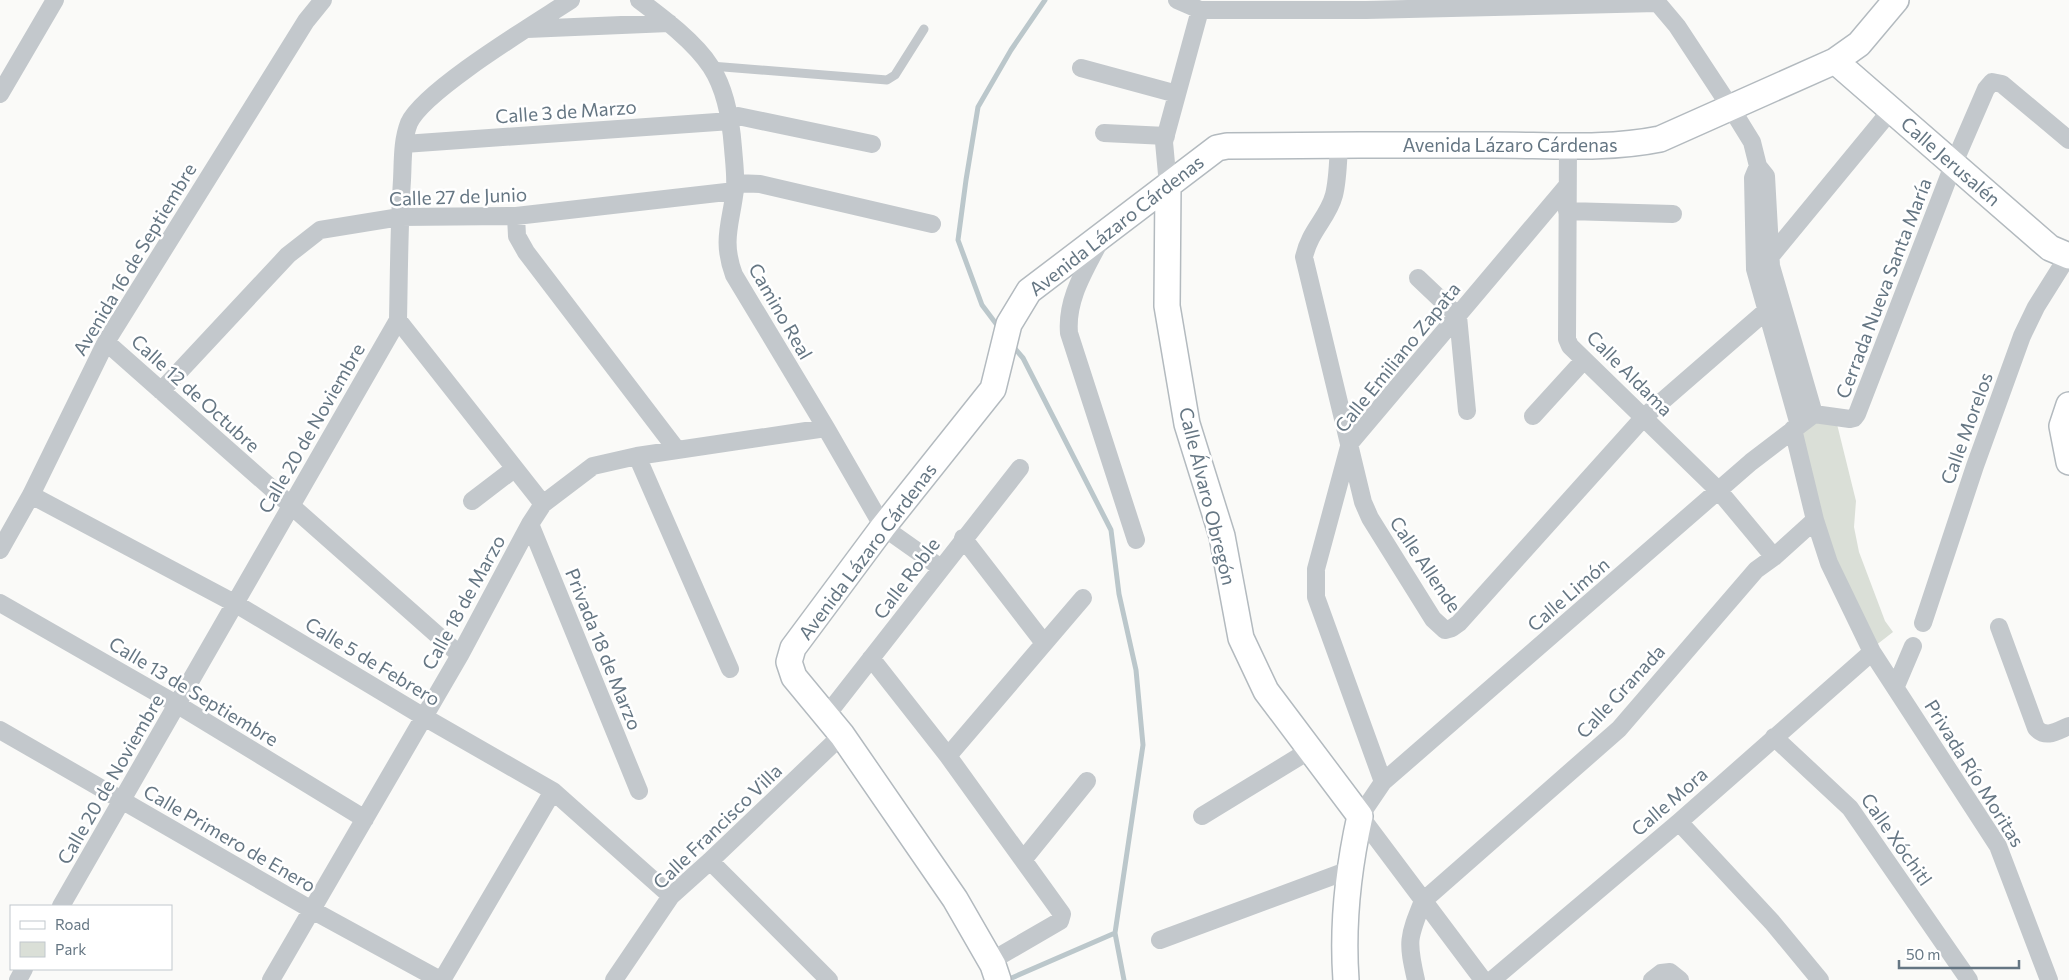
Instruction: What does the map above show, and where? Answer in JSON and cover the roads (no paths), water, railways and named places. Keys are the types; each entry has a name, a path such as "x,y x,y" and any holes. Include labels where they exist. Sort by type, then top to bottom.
{"street":[{"path":"0,94 54,0"},
{"name":"Avenida 16 de Septiembre","path":"0,550 31,495 106,342 306,20 323,0"},
{"name":"Calle 20 de Noviembre","path":"62,905 398,320 400,217 404,144 409,124 420,106 442,88 571,0"},
{"name":"Camino Real","path":"639,0 669,23 711,66 718,81 731,121 735,187 727,239 727,255 734,275 883,527 940,568"},
{"path":"1178,0 1200,10 1366,5 1656,2 1677,26 1731,108 1752,142 1758,166 1766,176 1762,259 1814,414"},
{"name":"Avenida Lázaro Cárdenas","path":"994,969 955,899 842,735 794,677 788,662 793,648 883,527 993,389 1002,361 1009,324 1029,291 1101,238 1209,153 1227,146 1339,144 1568,145 1644,142 1660,139 1835,61 1859,44 1896,0"},
{"name":"Calle Álvaro Obregón","path":"1200,10 1164,142 1168,185 1167,306 1187,424 1222,536 1241,638 1266,691 1360,816"},
{"path":"526,29 669,23"},
{"name":"Calle Jerusalén","path":"1835,61 2050,248 2068,256"},
{"path":"1081,68 1177,94"},
{"name":"Cerrada Nueva Santa María","path":"1814,414 1850,419 1857,414 1954,163 1986,89 1992,82 2002,84 2069,140"},
{"path":"1762,259 1892,109"},
{"name":"Calle 3 de Marzo","path":"404,144 731,121 738,116 872,144"},
{"path":"1104,133 1166,136"},
{"name":"Calle Allende","path":"1339,144 1334,194 1329,208 1308,240 1304,257 1364,502 1370,518 1433,619 1445,630 1459,623 1644,417 1766,311"},
{"name":"Calle Aldama","path":"1568,145 1566,339 1584,360 1719,491 1774,557"},
{"name":"Calle 27 de Junio","path":"161,391 288,255 320,230 400,217 516,216 760,184 932,224"},
{"name":"Calle Emiliano Zapata","path":"1383,782 1316,597 1316,569 1350,443 1567,186"},
{"path":"1567,211 1673,214"},
{"path":"516,216 517,236 526,252 677,450"},
{"path":"1101,238 1072,298 1067,315 1069,333 1136,540"},
{"name":"Calle Morelos","path":"1923,623 1975,466 2022,336 2036,307 2068,256"},
{"name":"Privada Río Moritas","path":"1762,259 1766,311 1796,427 1815,520 1829,563 1872,652 1896,686 1998,846 2049,980"},
{"path":"1418,278 1458,316 1467,412"},
{"path":"398,320 543,504"},
{"name":"Calle 12 de Octubre","path":"106,342 460,655"},
{"path":"1533,416 1584,360"},
{"path":"2069,405 2062,426 2069,462"},
{"name":"Calle Limón","path":"1360,816 1383,782 1719,491 1814,414"},
{"name":"Calle 18 de Marzo","path":"271,980 460,655 530,524 543,504 593,466 637,456 826,428"},
{"path":"637,456 730,670"},
{"name":"Calle Roble","path":"826,716 963,538 1020,468"},
{"path":"472,501 514,469"},
{"name":"Calle 5 de Febrero","path":"31,495 236,604 424,717 554,791 671,896"},
{"name":"Calle Granada","path":"1423,901 1620,729 1756,570 1774,557 1815,520"},
{"name":"Privada 18 de Marzo","path":"530,524 639,791"},
{"path":"963,538 1044,643"},
{"path":"948,756 1083,598"},
{"name":"Calle 13 de Septiembre","path":"0,603 178,705 365,819"},
{"path":"1999,627 2036,728 2041,733 2048,734 2069,726"},
{"path":"1896,686 1913,646"},
{"name":"Calle Mora","path":"1492,980 1679,822 1872,652"},
{"path":"871,658 948,756 1063,917 994,969"},
{"name":"Calle Primero de Enero","path":"0,730 312,910 441,980"},
{"name":"Calle Francisco Villa","path":"614,980 671,896 842,735"},
{"name":"Calle Xóchitl","path":"1774,737 1850,808 1969,980"},
{"path":"1202,816 1310,750"},
{"path":"1023,860 1087,781"},
{"path":"441,980 554,791"},
{"path":"1360,816 1483,980"},
{"path":"1346,980 1344,950 1349,870 1360,816"},
{"path":"1679,822 1772,922 1820,980"},
{"path":"710,861 829,980"},
{"path":"1160,940 1349,870"},
{"path":"1416,980 1409,951 1409,934 1423,901"},
{"path":"1652,980 1661,973 1670,972 1680,980"}],"lane":[{"path":"711,66 887,80 895,75 924,29"}],"waterway":[{"path":"1000,329 982,305 958,240 966,180 978,107 1011,50 1045,0"},
{"path":"1011,344 1023,358 1111,530 1119,594 1136,670 1143,745 1115,933 1124,980"},
{"path":"1007,980 1115,933"}]}
